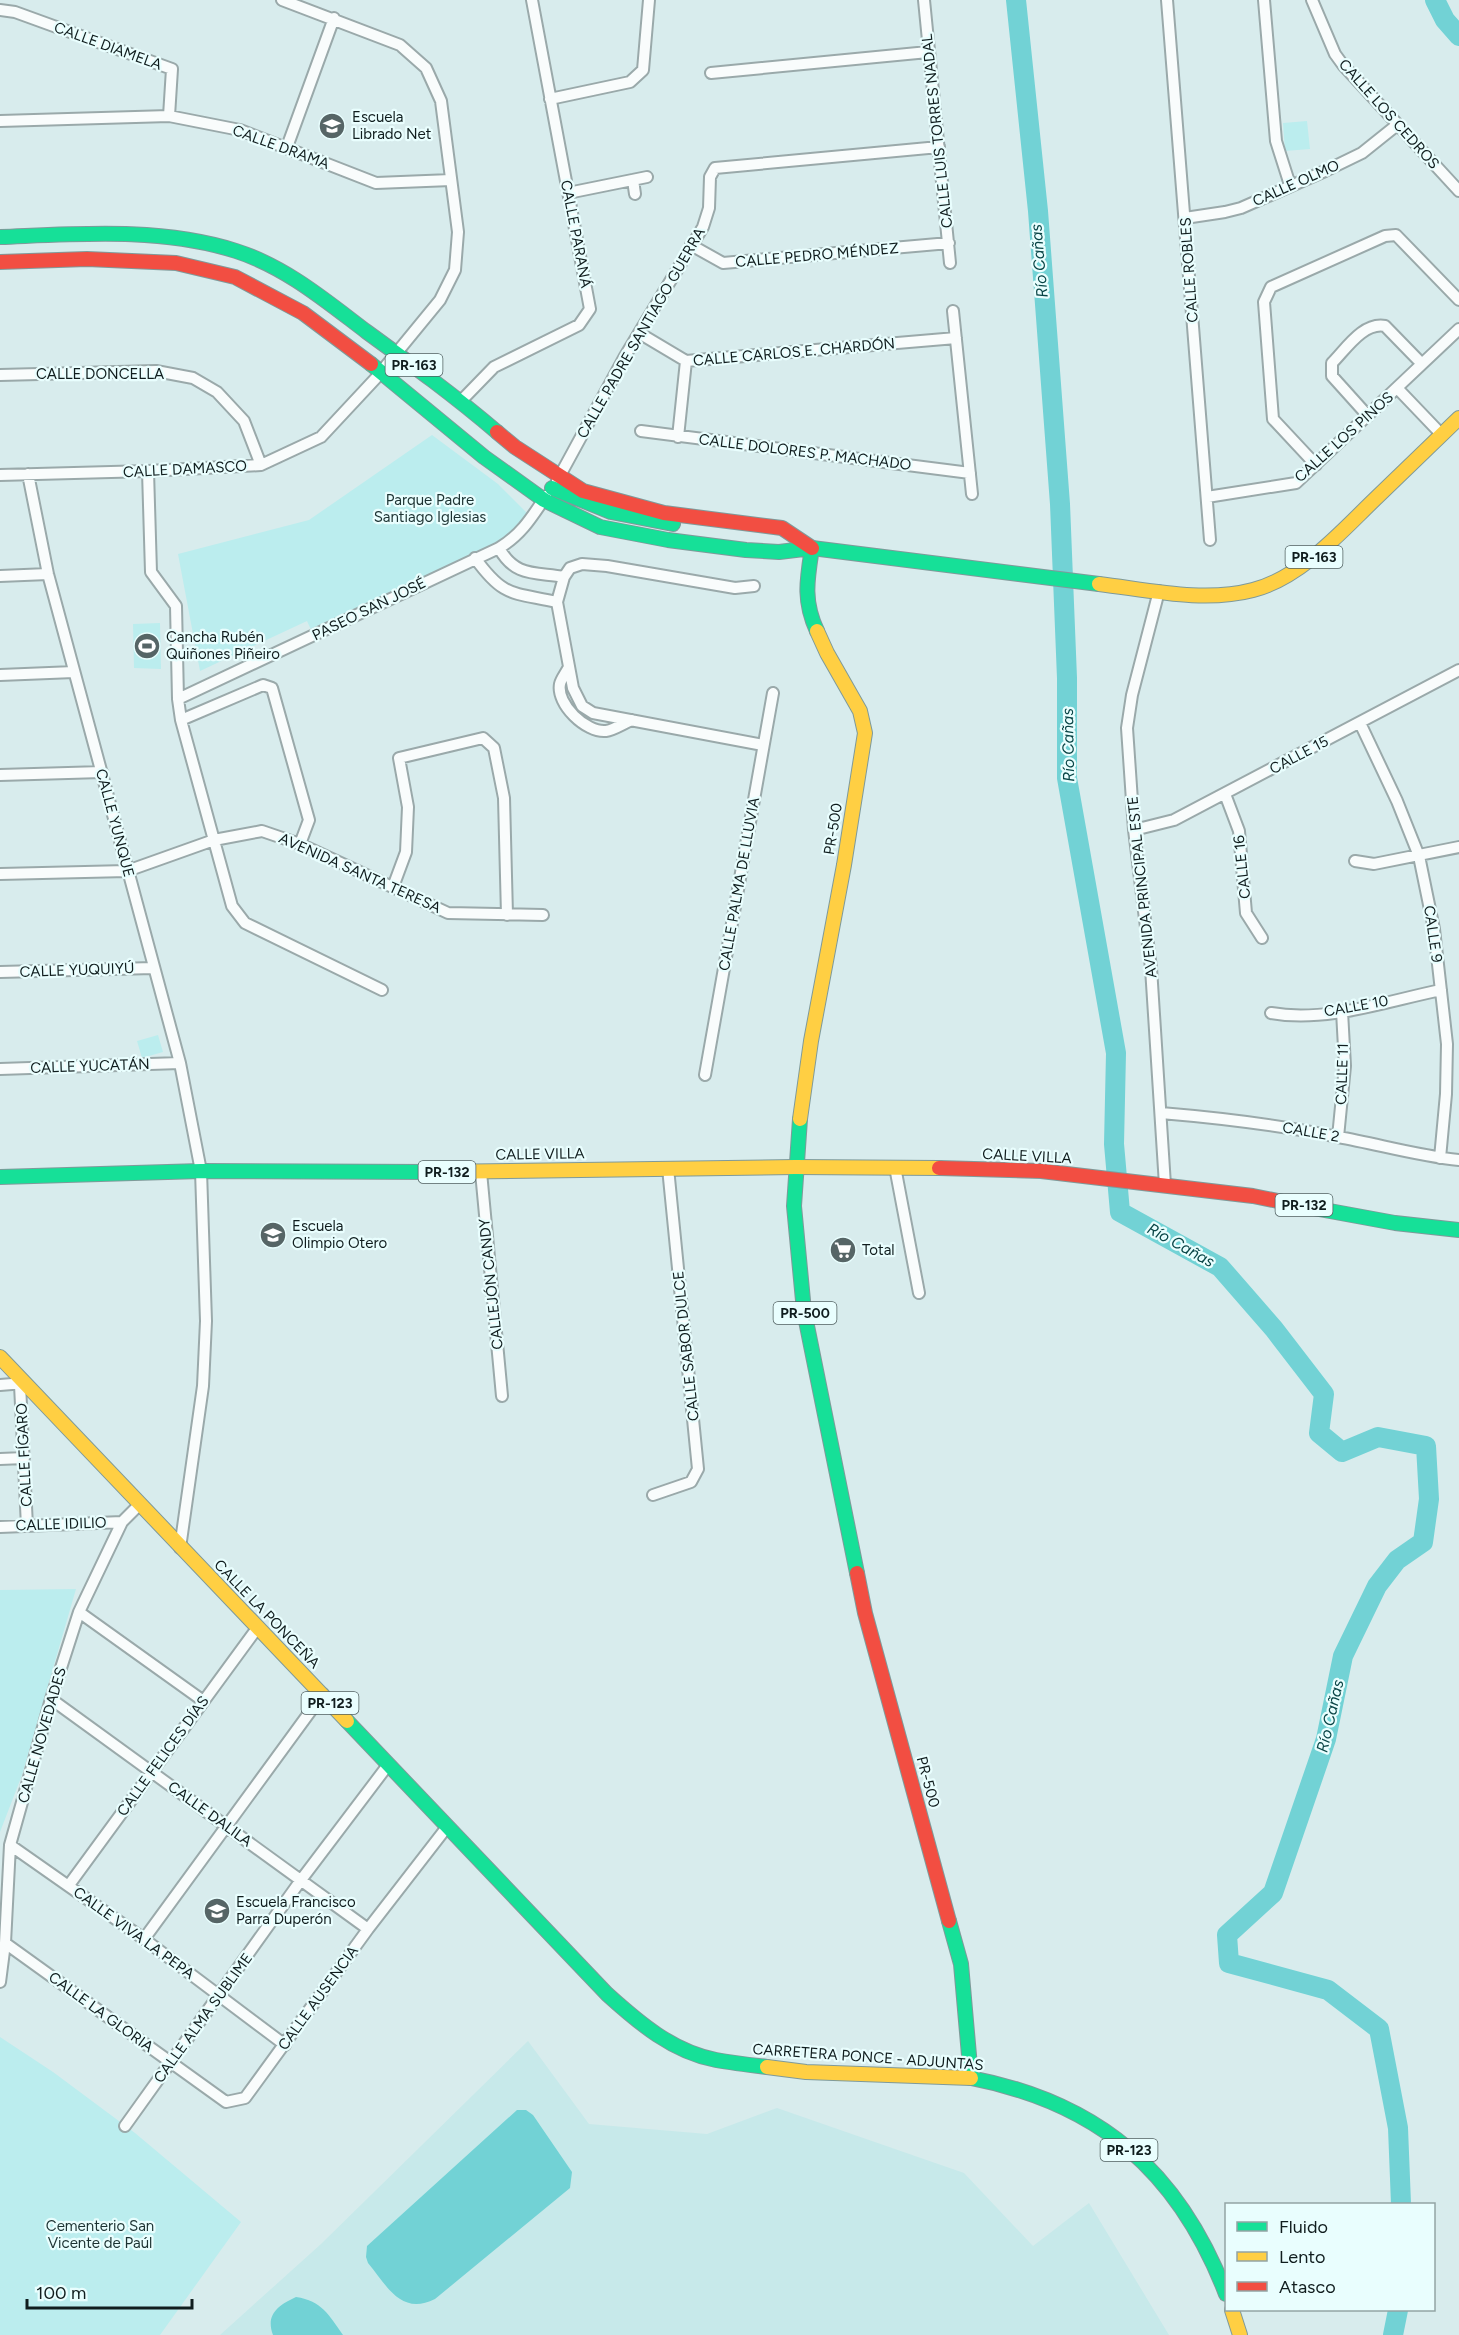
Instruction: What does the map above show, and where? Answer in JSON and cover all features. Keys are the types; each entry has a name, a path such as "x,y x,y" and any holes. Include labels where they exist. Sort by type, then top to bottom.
{"main road":[{"name":"PR-163","path":"0,237 134,235 180,239 236,251 290,275 461,401 515,447 551,489 600,527 668,540 746,550 779,552 812,548 1200,595 1224,595 1255,590 1289,574 1323,549 1459,418"},
{"name":"PR-163","path":"0,262 87,259 176,263 235,277 303,313 381,372 461,438 551,489 602,510 644,521 674,524 716,520 782,528 812,548"},
{"name":"PR-500","path":"812,548 807,583 809,613 826,653 861,711 865,733 841,882 809,1046 795,1167 794,1208 804,1311 865,1613 961,1964 971,2078"},
{"name":"CALLE VILLA","path":"0,1177 201,1171 481,1172 895,1167 1041,1171 1165,1185"},
{"name":"PR-132","path":"1165,1185 1253,1196 1395,1223 1459,1230"},
{"name":"CALLE LA PONCEÑA","path":"0,1357 22,1384 323,1694 607,1994 637,2021"},
{"name":"CARRETERA PONCE - ADJUNTAS","path":"637,2021 667,2042 714,2060 806,2072 971,2078 1021,2090 1054,2102 1088,2118 1127,2148 1160,2180 1192,2220 1218,2268 1225,2288"},
{"path":"1232,2311 1240,2335"}],"street":[{"name":"CALLE DAMASCO","path":"0,475 261,465 321,437 381,372 440,300 455,270 458,232 441,101 426,68 400,45 282,0"},
{"name":"CALLE PARANÁ","path":"461,401 494,367 579,325 590,309 532,0"},
{"path":"550,99 630,82 643,70 649,0"},
{"name":"CALLE LUIS TORRES NADAL","path":"924,0 950,262"},
{"name":"CALLE ROBLES","path":"1167,0 1210,540"},
{"path":"1264,0 1276,141 1290,185"},
{"name":"CALLE LOS CEDROS","path":"1312,0 1335,54 1343,65 1459,191"},
{"name":"CALLE DIAMELA","path":"0,10 15,12 172,69 169,116"},
{"path":"287,147 334,18"},
{"path":"711,73 928,52"},
{"name":"CALLE DRAMA","path":"0,121 169,116 240,130 376,183 451,180"},
{"name":"CALLE OLMO","path":"1185,218 1233,210 1290,185 1362,153 1397,125"},
{"name":"CALLE PADRE SANTIAGO GUERRA","path":"551,489 625,356 702,227 709,208 710,177 715,168 939,147"},
{"path":"568,192 647,177"},
{"path":"633,180 635,194"},
{"path":"1316,465 1273,419 1264,302 1271,287 1385,236 1396,235 1459,300"},
{"name":"CALLE PEDRO MÉNDEZ","path":"691,245 723,263 949,243"},
{"path":"953,311 972,494"},
{"path":"1368,416 1332,376 1332,363 1368,327 1385,326 1422,364"},
{"name":"CALLE LOS PINOS","path":"1207,497 1296,483 1459,329"},
{"name":"CALLE CARLOS E. CHARDÓN","path":"639,333 686,361 956,338"},
{"path":"678,437 686,361"},
{"name":"CALLE DONCELLA","path":"0,375 156,371 193,378 217,392 244,421 261,465"},
{"path":"1398,389 1442,435"},
{"name":"CALLE DOLORES P. MACHADO","path":"640,431 970,473"},
{"path":"148,471 151,572 177,606 178,699 181,720 232,906 245,923 382,990"},
{"name":"CALLE YUNQUE","path":"28,474 48,574 180,1063 201,1171 206,1321 203,1376 180,1548"},
{"name":"PASEO SAN JOSÉ","path":"178,699 499,548 512,540 528,524 551,489"},
{"path":"499,548 505,560 516,569 564,578"},
{"path":"475,558 491,580 503,589 557,602"},
{"path":"754,586 735,588 607,566 582,564 570,568 564,578 557,602 573,688 582,706 593,713 763,746"},
{"path":"0,576 48,574"},
{"name":"AVENIDA PRINCIPAL ESTE","path":"1159,591 1132,695 1126,728 1134,830 1151,968 1165,1185"},
{"path":"569,668 560,685 562,698 573,715 587,726 605,731 632,720"},
{"name":"CALLE 15","path":"1134,830 1174,820 1459,670"},
{"path":"0,675 74,672"},
{"path":"181,720 263,685 272,688 309,820 300,844"},
{"name":"CALLE PALMA DE LLUVIA","path":"705,1075 773,693"},
{"name":"CALLE 9","path":"1360,723 1397,801 1419,856 1434,929 1447,1044 1446,1094 1440,1158"},
{"path":"393,888 406,852 408,807 399,758 483,738 494,748 504,798 507,915"},
{"path":"0,775 102,772"},
{"name":"CALLE 16","path":"1225,794 1239,831 1246,913 1262,938"},
{"name":"AVENIDA SANTA TERESA","path":"0,874 127,871 214,840 262,831 300,844 448,913 543,915"},
{"path":"1355,861 1374,864 1459,847"},
{"name":"CALLE YUQUIYÚ","path":"0,972 153,968"},
{"name":"CALLE 10","path":"1271,1013 1290,1016 1342,1011 1441,990"},
{"name":"CALLE 11","path":"1338,1137 1345,1066 1342,1011"},
{"name":"CALLE YUCATÁN","path":"0,1069 180,1063"},
{"name":"CALLE 2","path":"1161,1113 1239,1120 1459,1160"},
{"path":"895,1167 919,1293"},
{"name":"CALLE SABOR DULCE","path":"653,1495 691,1482 698,1469 668,1168"},
{"name":"CALLEJÓN CANDY","path":"481,1172 502,1396"},
{"path":"0,1385 22,1384"},
{"name":"CALLE FÍGARO","path":"22,1384 27,1526"},
{"path":"0,1459 24,1458"},
{"name":"CALLE NOVEDADES","path":"0,1982 5,1943 10,1845 51,1699 79,1612 122,1522 139,1505"},
{"name":"CALLE IDILIO","path":"0,1527 122,1522"},
{"path":"79,1612 202,1700"},
{"name":"CALLE FELICES DÍAS","path":"69,1885 202,1700 258,1627"},
{"path":"144,1939 323,1694"},
{"name":"CALLE DALILA","path":"51,1699 368,1929"},
{"name":"CALLE ALMA SUBLIME","path":"125,2126 388,1765"},
{"name":"CALLE AUSENCIA","path":"226,2102 245,2097 368,1929 447,1827"},
{"name":"CALLE VIVA LA PEPA","path":"10,1845 144,1939 285,2045"},
{"name":"CALLE LA GLORIA","path":"5,1943 226,2102"}],"shaded area":[{"path":"528,2041 589,2124 707,2134 777,2108 964,2173 1033,2246 1089,2203 1169,2335 220,2335 321,2244"}],"green space":[{"path":"1307,121 1310,149 1285,151 1283,123"},
{"name":"Parque Padre Santiago Iglesias","path":"432,435 498,484 528,514 526,523 511,537 312,632 307,621 200,671 178,554 309,520"},
{"name":"Cancha Rubén Quiñones Piñeiro","path":"160,623 161,669 134,668 133,624"},
{"path":"158,1035 163,1052 142,1058 137,1041"},
{"path":"76,1589 22,1775 0,1832 0,1590"},
{"name":"Cementerio San Vicente de Paúl","path":"0,2037 53,2072 135,2133 241,2222 160,2335 0,2335"}],"water":[{"path":"517,2110 526,2110 533,2115 572,2172 570,2188 435,2299 413,2304 404,2301 389,2289 368,2263 367,2246"},
{"path":"296,2297 312,2302 324,2310 343,2335 273,2335 271,2321 275,2311"}],"waterway":[{"name":"Río Cañas","path":"1016,0 1038,211 1060,504 1067,678 1067,778 1116,1053 1114,1144 1120,1212 1220,1267 1274,1329 1324,1394 1319,1433 1342,1452 1378,1437 1426,1446 1429,1499 1423,1542 1397,1560 1377,1586 1343,1656 1326,1739 1273,1893 1227,1935 1229,1963 1328,1990 1379,2029 1398,2128 1401,2203"},
{"path":"1435,0 1445,20 1459,36"},
{"name":"Río Cañas","path":"1393,2335 1398,2311"}],"traffic: fast":[{"path":"0,237 89,234 149,235 207,243 254,258 289,275 321,297 433,380 497,432"},
{"path":"371,364 484,457 544,500 600,527 668,540 746,550 779,552 812,548"},
{"path":"552,488 611,512 673,524"},
{"path":"817,631 808,600 812,548 1099,584"},
{"path":"800,1119 794,1206 804,1311 857,1573"},
{"path":"0,1177 201,1171 431,1172"},
{"path":"1308,1207 1395,1223 1459,1230"},
{"path":"347,1721 607,1994 631,2015 657,2035 700,2056 767,2067"},
{"path":"949,1921 961,1964 971,2078 1017,2089 1059,2105 1096,2125 1129,2150 1159,2179 1184,2212 1207,2251 1225,2292"}],"traffic: slow":[{"path":"1099,584 1196,595 1234,594 1270,584 1287,576 1318,553 1459,418"},
{"path":"800,1119 811,1041 844,865 865,733 860,711 817,631"},
{"path":"431,1172 795,1167 939,1168"},
{"path":"0,1357 347,1721"},
{"path":"767,2067 806,2072 971,2078"},
{"path":"1232,2311 1240,2335"}],"traffic: jam":[{"path":"0,262 87,259 176,263 235,277 303,313 371,364"},
{"path":"497,432 515,447 583,491 664,513 782,528 812,548"},
{"path":"939,1168 1041,1171 1253,1196 1308,1207"},
{"path":"857,1573 865,1613 949,1921"}],"place":[{"name":"Escuela Librado Net","path":"332,126"},
{"name":"Cancha Rubén Quiñones Piñeiro","path":"147,646"},
{"name":"Escuela Olimpio Otero","path":"273,1235"},
{"name":"Total","path":"843,1250"},
{"name":"Escuela Francisco Parra Duperón","path":"217,1911"}]}
